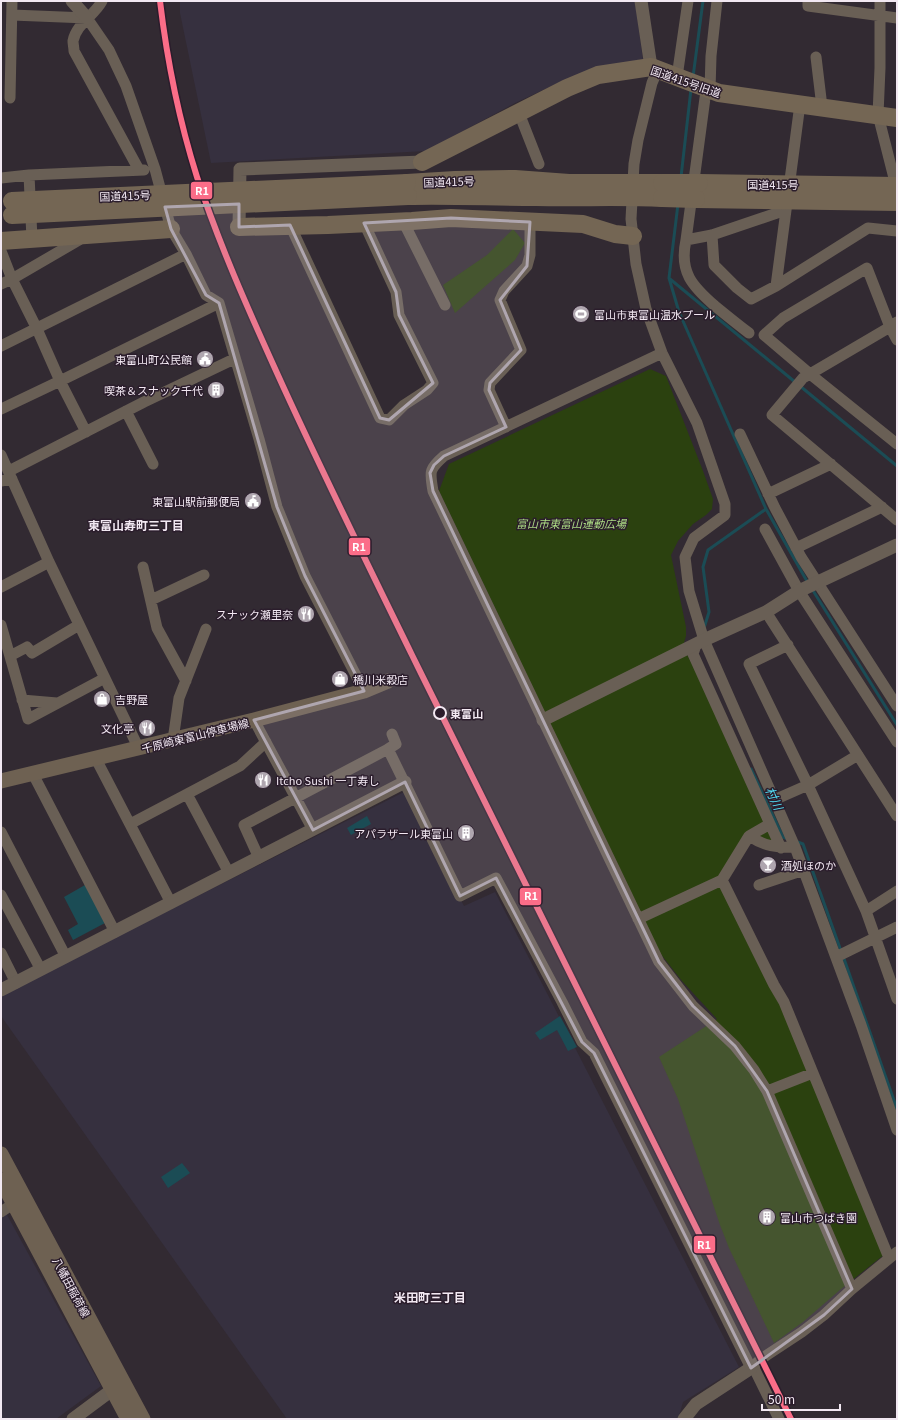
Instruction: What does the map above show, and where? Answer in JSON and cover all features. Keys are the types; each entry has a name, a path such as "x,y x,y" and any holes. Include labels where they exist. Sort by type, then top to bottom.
{"highway":[{"name":"国道415号旧道","path":"422,162 567,88 598,75 654,68 719,93 897,118"},
{"name":"国道415号","path":"6,209 407,189 455,180 514,179 632,190 698,191 784,200 897,191"},
{"path":"239,227 364,223 451,218 583,224 615,234 633,236"},
{"path":"1,241 171,229"}],"main road":[{"name":"千原崎東富山停車場線","path":"1,781 140,749 254,720 364,691 388,681"},
{"name":"八幡田稲荷線","path":"1,1154 19,1200 118,1386 143,1419"},
{"name":"八幡田稲荷線","path":"1,1180 19,1200"},
{"name":"八幡田稲荷線","path":"118,1386 128,1419"}],"street":[{"path":"10,98 12,1"},
{"path":"72,1 87,18 109,50 126,86 155,169 171,229 186,254 206,295 218,303 259,439 277,507 305,576 364,691"},
{"path":"102,1 99,7 87,18 77,31 73,41 74,51 139,170"},
{"path":"641,1 654,68 652,83 638,140 632,190 631,219 636,264 646,309 662,353 697,423 725,504 725,515 694,538 685,557 689,591 699,643 795,847 861,1025 897,1130"},
{"path":"677,77 688,1"},
{"path":"717,1 711,56 710,90 704,98 686,240 683,251 684,265 697,290 749,334"},
{"path":"808,1 808,6 897,18"},
{"path":"880,1 878,115 897,191"},
{"path":"12,15 87,18"},
{"path":"816,57 822,107"},
{"path":"776,286 784,200 800,104"},
{"path":"519,113 539,164"},
{"path":"239,227 240,169 422,162"},
{"path":"1,178 29,175 155,169"},
{"path":"29,175 32,239"},
{"path":"686,240 712,235 784,200"},
{"path":"403,221 445,305"},
{"path":"506,427 489,390 490,383 521,350 500,300 504,291 527,266 530,256 530,222"},
{"path":"290,225 380,418 389,420 404,405 427,390 433,383 400,315 396,292 364,223"},
{"path":"712,235 714,265 751,299 776,286 868,228 897,231"},
{"path":"1,284 79,240 82,235"},
{"path":"1,251 12,279 37,329 60,381 86,432"},
{"path":"1,346 186,254"},
{"path":"897,340 893,325 867,268 783,318 764,335 807,376 897,444"},
{"path":"1,409 218,303"},
{"path":"893,325 807,376 772,415 897,520"},
{"path":"662,353 444,456 434,465 430,473 433,491 659,962 693,1006 735,1046 754,1070 767,1091 852,1289"},
{"path":"7,477 126,411 234,359"},
{"path":"126,411 153,464"},
{"path":"740,434 768,494 796,548 897,706"},
{"path":"1,455 7,477 140,749"},
{"path":"768,494 831,464"},
{"path":"796,548 882,507"},
{"path":"765,529 798,591 897,742"},
{"path":"543,720 699,643 766,612 798,591 897,544"},
{"path":"1,587 49,562"},
{"path":"143,567 157,628 186,681"},
{"path":"151,600 204,575"},
{"path":"766,612 897,816"},
{"path":"10,656 26,647 32,653 79,624"},
{"path":"1,625 28,719 105,678"},
{"path":"173,740 179,698 206,629"},
{"path":"699,643 693,654 781,848"},
{"path":"788,645 749,664 808,785 866,911 875,938 892,968 897,999"},
{"path":"22,700 58,703"},
{"path":"254,720 313,830"},
{"path":"260,858 244,825 388,749 396,744 392,734"},
{"path":"130,824 240,766 266,742"},
{"path":"388,749 460,896 496,878 582,1042 594,1053 779,1419"},
{"path":"774,800 808,785 858,755"},
{"path":"96,759 171,903"},
{"path":"33,774 115,932"},
{"path":"1,990 405,782"},
{"path":"186,794 229,873"},
{"path":"638,919 722,880 749,836 770,824"},
{"path":"1,832 66,957"},
{"path":"749,836 759,843 771,847 795,847"},
{"path":"759,885 804,870"},
{"path":"684,1419 696,1404 752,1367 761,1359 813,1323 893,1255 813,1073 784,1002 770,978 722,880"},
{"path":"866,911 897,891"},
{"path":"1,895 41,970"},
{"path":"836,957 897,927"},
{"path":"1,953 16,983"},
{"path":"767,1091 813,1073"},
{"path":"1,1212 19,1200"},
{"path":"73,1419 118,1386"}],"highlighted area":[{"path":"239,204 239,227 290,225 380,418 389,420 433,383 399,315 396,292 364,223 451,218 530,222 527,266 500,300 521,350 490,383 489,390 506,427 444,456 434,465 430,473 433,491 659,962 693,1006 735,1046 767,1091 852,1289 824,1315 751,1368 594,1053 582,1042 496,878 460,896 405,782 313,830 254,720 364,691 305,576 277,507 219,303 206,295 171,229 165,207"}],"shaded area":[{"path":"180,1 635,1 643,60 567,79 515,103 426,151 211,163 180,13"},
{"path":"404,792 464,906 495,892 739,1367 683,1402 678,1419 287,1419 1,1016 1,995"},
{"path":"1,1204 101,1386 56,1419 1,1419"}],"green space":[{"path":"513,229 525,243 515,260 455,313 443,285 487,255"},
{"name":"富山市東富山運動広場","path":"650,369 666,376 713,499 712,509 693,524 678,541 671,555 686,627 686,636 683,646 776,844 753,837 717,879 782,1006 885,1254 803,1322 774,1343 729,1248 678,1099 659,1057 717,1019 682,981 660,953 439,491 449,464"}],"water":[{"path":"367,816 371,824 351,835 347,828"},
{"path":"85,885 105,923 73,940 68,930 78,924 64,897"},
{"path":"560,1016 577,1047 568,1051 557,1030 540,1040 535,1033"},
{"path":"182,1163 190,1173 168,1188 161,1177"}],"waterway":[{"path":"693,77 703,1"},
{"path":"681,177 691,89"},
{"path":"678,204 669,278 679,312 766,509 808,583"},
{"path":"670,279 795,382"},
{"path":"800,386 897,466"},
{"name":"村川","path":"704,628 709,612 703,567 708,550 766,509"},
{"path":"812,589 897,725"},
{"name":"村川","path":"751,769 783,837 788,839"},
{"name":"村川","path":"795,841 803,844 841,951"},
{"name":"村川","path":"843,956 897,1109"}],"transit line":[{"name":"R1","path":"160,1 174,90 197,177 234,276 255,325 378,585 553,942 791,1419"}],"place":[{"name":"富山市東富山温水プール","path":"581,314"},
{"name":"東富山町公民館","path":"205,359"},
{"name":"喫茶＆スナック千代","path":"216,390"},
{"name":"東富山駅前郵便局","path":"253,501"},
{"name":"スナック瀬里奈","path":"306,614"},
{"name":"橋川米穀店","path":"340,679"},
{"name":"吉野屋","path":"102,699"},
{"name":"東富山","path":"440,713"},
{"name":"文化亭","path":"147,728"},
{"name":"Itcho Sushi 一丁寿し","path":"263,780"},
{"name":"アパラザール東富山","path":"466,833"},
{"name":"酒処ほのか","path":"768,865"},
{"name":"富山市つばき園","path":"767,1217"}],"district":[{"name":"東富山寿町三丁目","path":"136,524"},
{"name":"米田町三丁目","path":"430,1296"}]}
